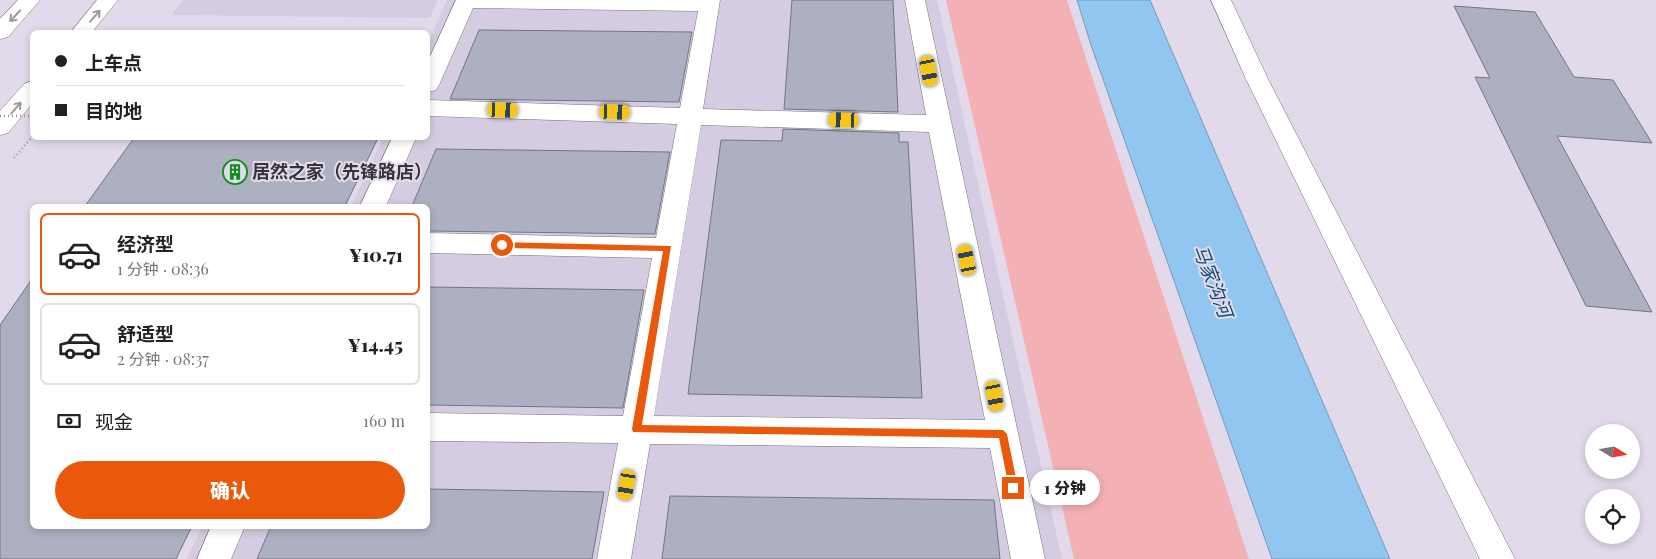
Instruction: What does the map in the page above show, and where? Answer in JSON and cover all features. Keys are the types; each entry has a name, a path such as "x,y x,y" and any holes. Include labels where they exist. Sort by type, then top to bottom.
{"street":[{"path":"0,32 30,0"},
{"path":"83,30 108,0"},
{"path":"915,0 1028,559"},
{"path":"1221,0 1261,88 1498,559"},
{"path":"430,81 466,1 710,2 614,559"},
{"path":"0,127 30,91"},
{"path":"430,108 690,114 939,124"},
{"path":"374,204 403,140"},
{"path":"430,243 668,248"},
{"path":"430,427 1003,434"},
{"path":"214,559 227,529"}],"path":[{"path":"0,116 30,116"},
{"path":"14,158 30,139"}],"shaded area":[{"path":"183,0 438,0 430,18 172,15"},
{"path":"447,0 937,0 1062,559 187,559 201,529 430,529 430,204 352,204 382,140 430,140 430,38"},
{"path":"946,0 1067,0 1249,559 1074,559"}],"water":[{"name":"马家沟河","path":"1077,0 1150,0 1390,559 1272,559 1091,45"}],"building":[{"path":"792,0 893,0 898,112 784,109"},
{"path":"1454,6 1535,12 1574,77 1613,80 1652,143 1557,136 1652,312 1586,306 1475,77 1490,78"},
{"path":"479,30 692,32 679,102 450,99"},
{"path":"783,129 899,133 899,142 908,142 922,398 688,394 721,140 782,141"},
{"name":"居然之家（先锋路店）","path":"133,140 377,140 346,204 86,204"},
{"path":"436,149 670,152 655,234 430,231 430,204 413,204"},
{"path":"30,282 30,529 191,529 176,559 0,559 0,325"},
{"path":"430,287 644,290 623,408 430,405"},
{"path":"430,489 604,492 592,559 257,559 270,529 430,529"},
{"path":"670,496 994,500 1000,559 662,559"}],"place":[{"name":"居然之家（先锋路店）","path":"235,172"}],"route":[{"path":"502,245 668,248 637,429 1003,434 1013,488"}]}
